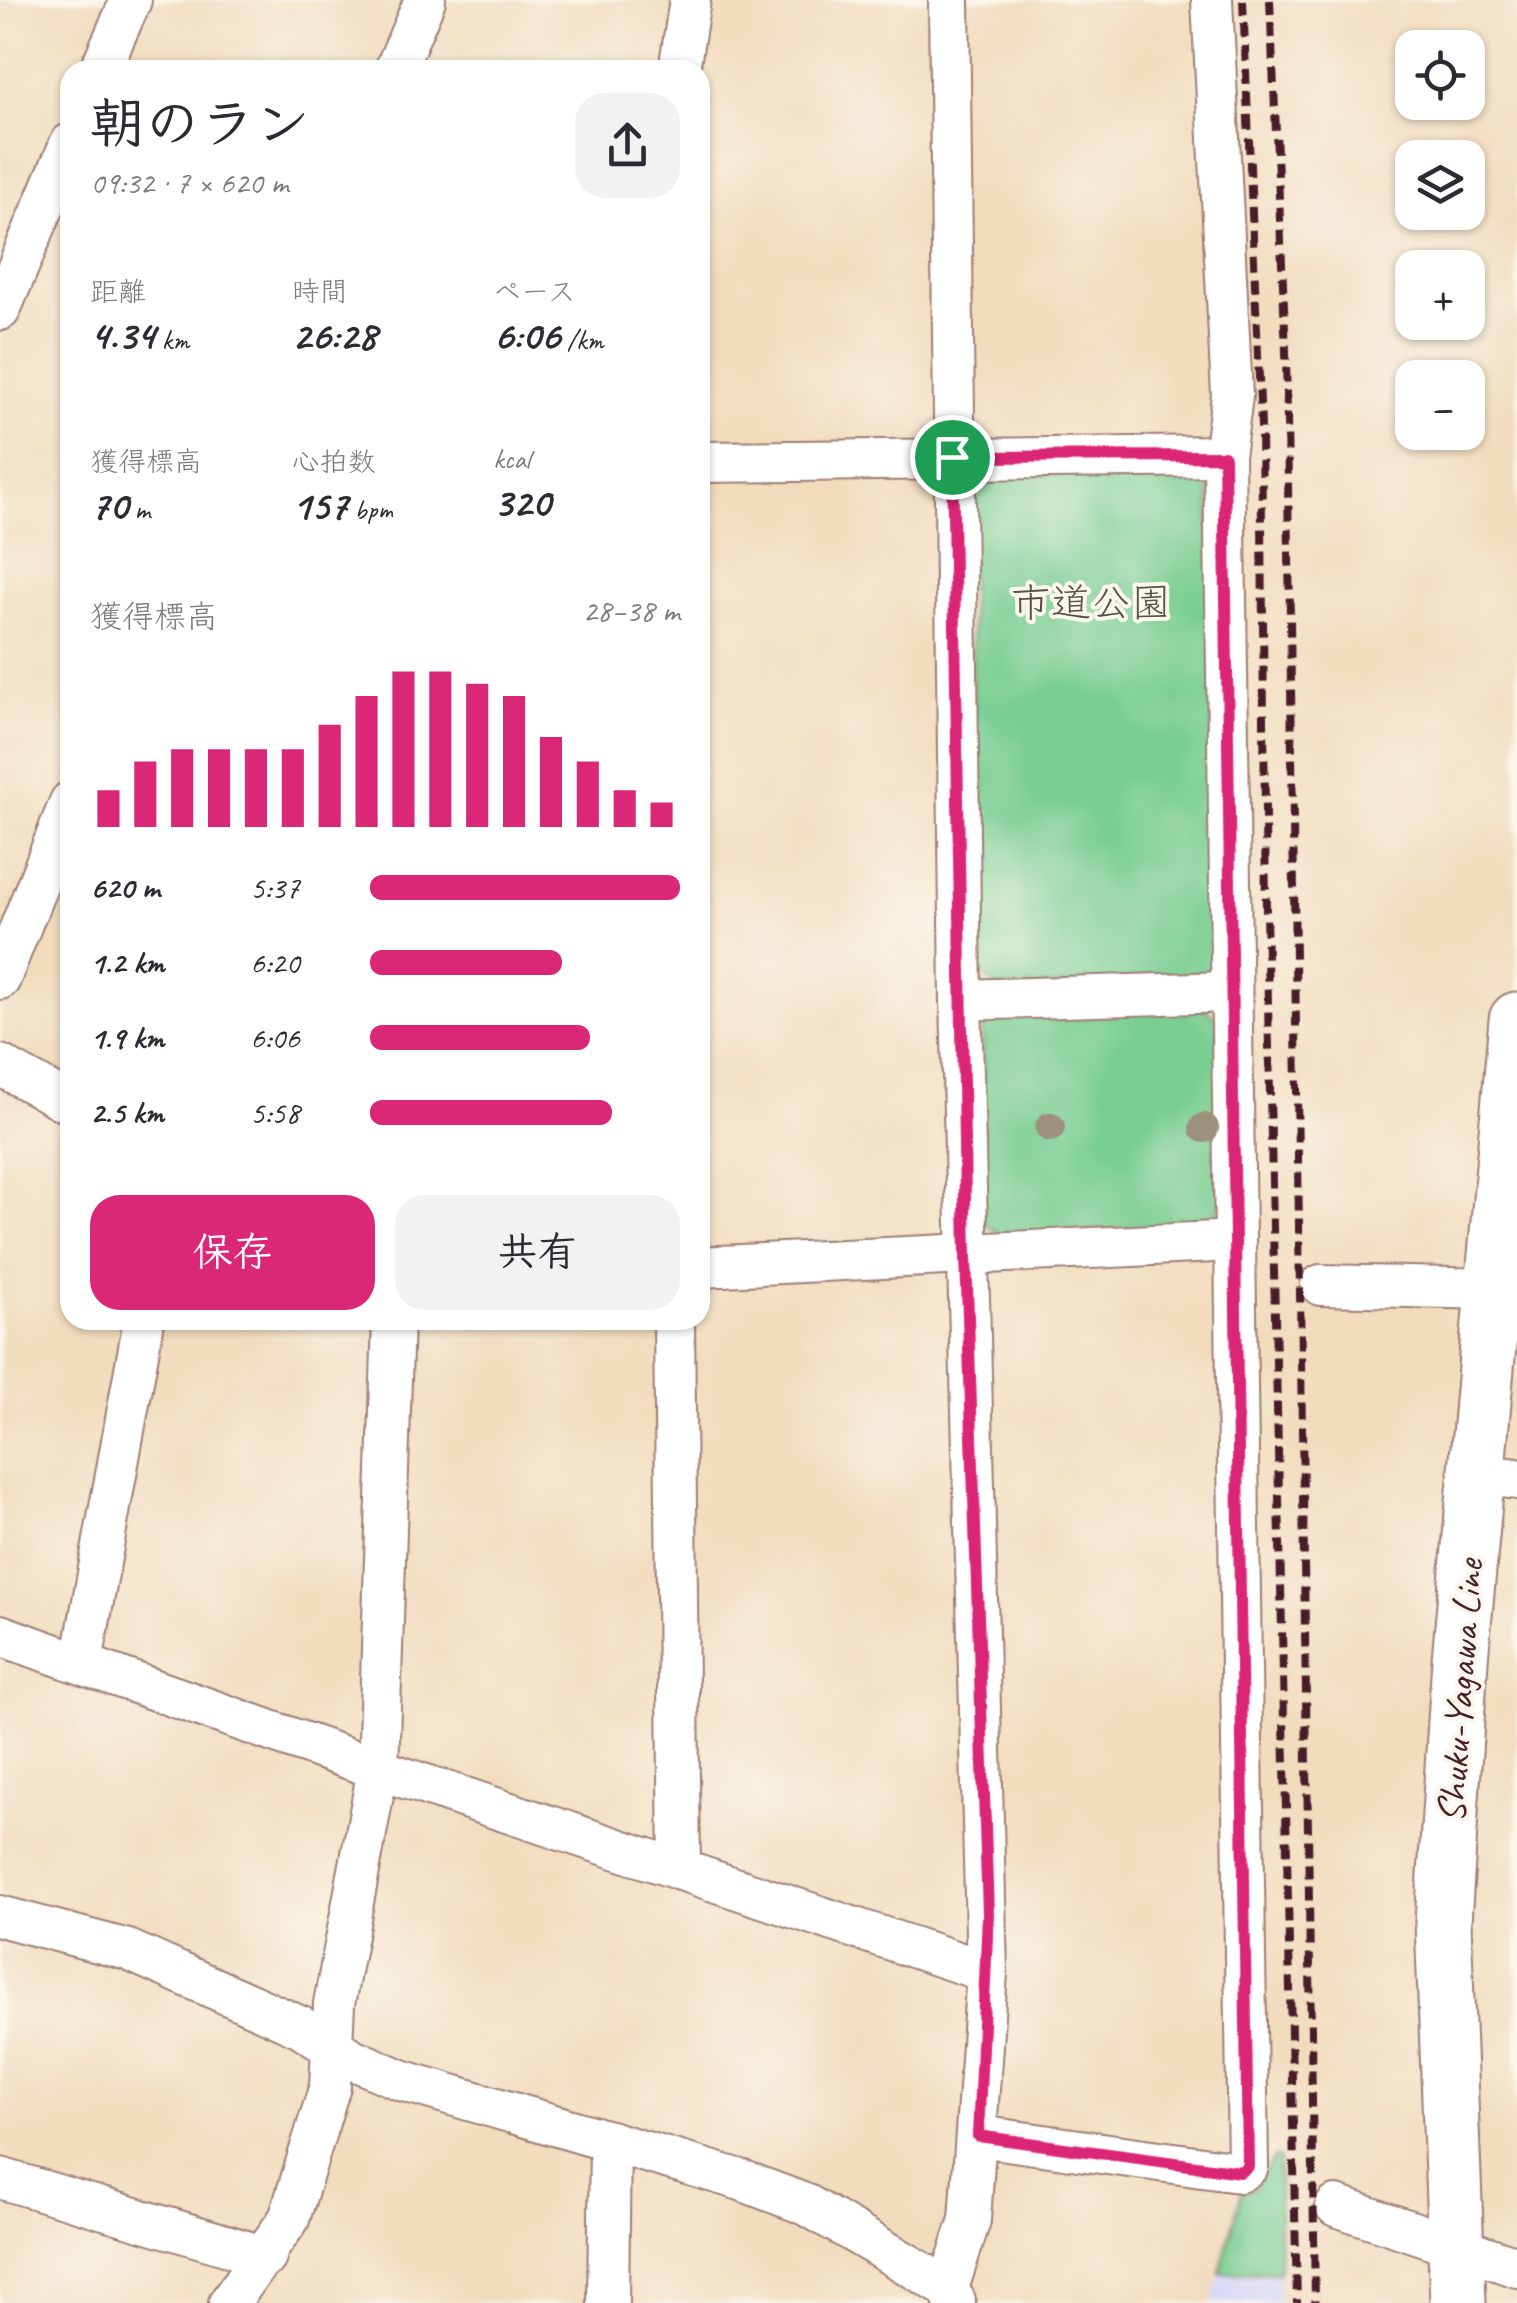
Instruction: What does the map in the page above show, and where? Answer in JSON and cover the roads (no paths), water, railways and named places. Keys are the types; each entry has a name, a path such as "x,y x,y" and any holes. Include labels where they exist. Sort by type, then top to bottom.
{"main road":[{"name":"Shuku-Yagawa Line","path":"1458,2303 1444,1922 1497,1477 1494,1289 1517,1020"}],"street":[{"path":"107,60 131,0"},
{"path":"399,60 425,0"},
{"path":"681,60 690,0"},
{"path":"0,1916 128,1950 301,2027 401,2080 741,2180 806,2205 952,2295 970,2220 988,1972 966,1257 952,457 949,0"},
{"path":"978,2136 1240,2172 1248,2166 1224,456 1232,396 1212,0"},
{"path":"0,310 60,203"},
{"path":"710,462 1224,456"},
{"path":"0,978 60,827"},
{"path":"961,1000 1229,992"},
{"path":"0,1065 60,1098"},
{"path":"710,1267 966,1257 1234,1240"},
{"path":"1321,1285 1494,1289"},
{"path":"82,1662 142,1330"},
{"path":"229,2303 289,2220 330,2086 334,2004 378,1769 393,1330"},
{"path":"674,1330 680,1870"},
{"path":"0,1635 378,1769 988,1972"},
{"path":"608,2303 610,2141"},
{"path":"0,2178 266,2256"},
{"path":"1336,2206 1517,2267"}],"railway":[{"path":"1243,0 1261,426 1266,913 1297,2303"},
{"path":"1270,0 1286,351 1315,2303"}],"park label":[{"name":"市道公園","path":"1091,603"}]}
